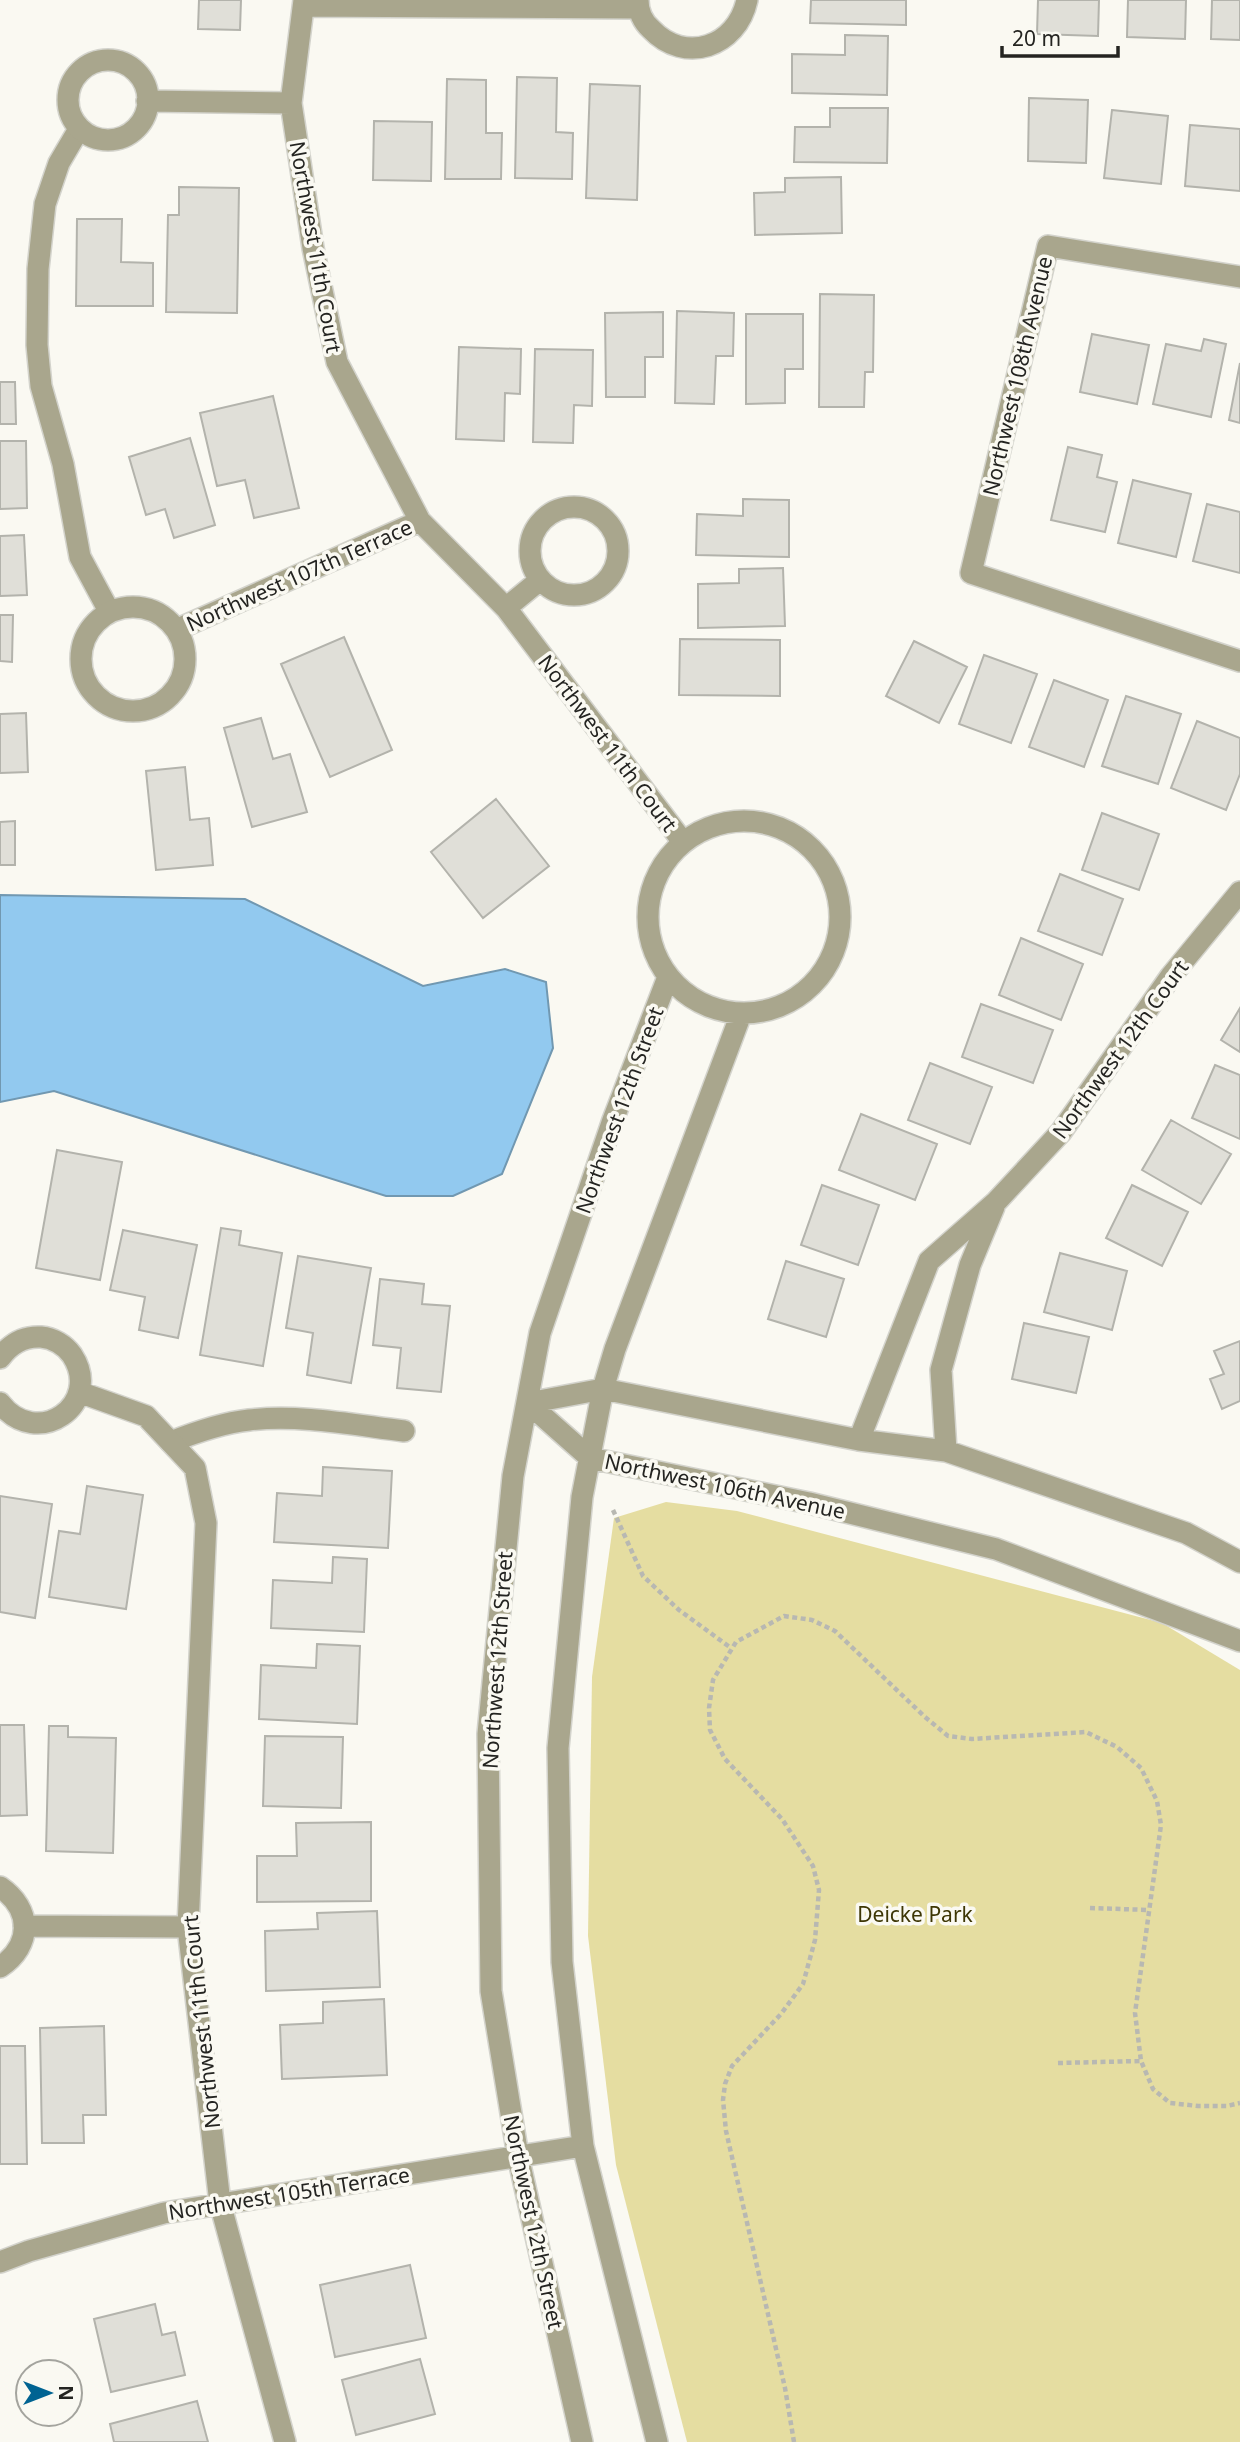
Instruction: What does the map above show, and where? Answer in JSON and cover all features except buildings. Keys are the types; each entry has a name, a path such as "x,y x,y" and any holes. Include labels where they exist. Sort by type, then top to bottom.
{"street":[{"path":"304,3 638,4 646,25 659,38 676,47 695,49 713,44 729,34 741,20 747,0"},
{"name":"Northwest 11th Court","path":"304,3 291,103 313,248 337,362 421,521 506,608 683,842"},
{"path":"97,62 124,64 135,72 143,82 147,102 143,118 135,129 114,140 102,140 79,129 68,104 69,90 75,77 85,67 97,62"},
{"path":"147,102 291,103"},
{"path":"79,129 59,163 45,204 38,269 37,345 41,386 63,464 80,556 109,611"},
{"name":"Northwest 108th Avenue","path":"1240,277 1048,246 971,573 1240,661"},
{"path":"584,508 597,513 607,523 615,536 618,551 608,580 582,595 566,595 551,590 540,580 533,568 531,540 545,517 557,510 584,508"},
{"name":"Northwest 107th Terrace","path":"178,629 421,521"},
{"path":"506,608 540,580"},
{"name":"Northwest 107th Terrace","path":"134,606 158,612 178,629 186,653 183,678 168,699 146,710 120,710 98,698 84,677 81,652 91,628 109,611 134,606"},
{"name":"Northwest 12th Street","path":"746,820 783,828 814,850 834,883 840,919 832,956 810,988 778,1008 741,1014 714,1009 689,997 668,977 654,951 647,921 650,891 663,864 683,842 709,827 746,820"},
{"name":"Northwest 12th Court","path":"859,1440 929,1261 996,1202 1061,1132 1171,976 1240,892"},
{"name":"Northwest 12th Street","path":"582,2442 518,2156 491,1991 488,1734 513,1476 540,1333 613,1120 668,977"},
{"path":"657,2442 583,2146 562,1962 558,1748 582,1497 603,1389 615,1349 741,1014"},
{"name":"Northwest 12th Court","path":"946,1451 941,1370 970,1265 996,1202"},
{"path":"0,1358 6,1349 17,1341 45,1337 69,1350 77,1363 80,1377 79,1392 68,1410 49,1422 34,1424 20,1421 0,1403"},
{"path":"528,1403 603,1389 859,1440 946,1451 1186,1533 1240,1562"},
{"path":"79,1392 146,1416 171,1442 206,1429 268,1418 293,1418 404,1431"},
{"name":"Northwest 106th Avenue","path":"528,1403 590,1458 809,1503 996,1549 1240,1641"},
{"name":"Northwest 11th Court","path":"171,1442 195,1468 206,1523 188,1927 220,2203 285,2442"},
{"path":"0,1887 20,1906 24,1926 20,1947 13,1958 0,1967"},
{"path":"24,1926 188,1927"},
{"name":"Northwest 105th Terrace","path":"0,2262 29,2251 164,2213 583,2146"}],"path":[{"path":"612,1509 643,1576 679,1610 731,1648"},
{"path":"794,2442 785,2388 726,2131 723,2100 725,2084 732,2066 781,2014 803,1984 815,1940 819,1890 813,1866 782,1819 725,1759 710,1730 712,1680 736,1642 784,1616 812,1620 835,1631 948,1736 972,1739 1086,1732 1117,1747 1141,1768 1157,1801 1160,1825 1135,2012 1141,2061 1153,2089 1170,2102 1198,2106 1240,2103"},
{"path":"1090,1908 1149,1910"},
{"path":"1058,2063 1141,2061"}],"green space":[{"name":"Deicke Park","path":"666,1502 737,1511 1162,1623 1240,1670 1240,2442 687,2442 616,2165 588,1936 592,1677 614,1518"}],"water":[{"path":"0,895 245,899 423,986 505,969 546,982 553,1048 502,1174 453,1196 386,1196 54,1091 0,1102"}]}
